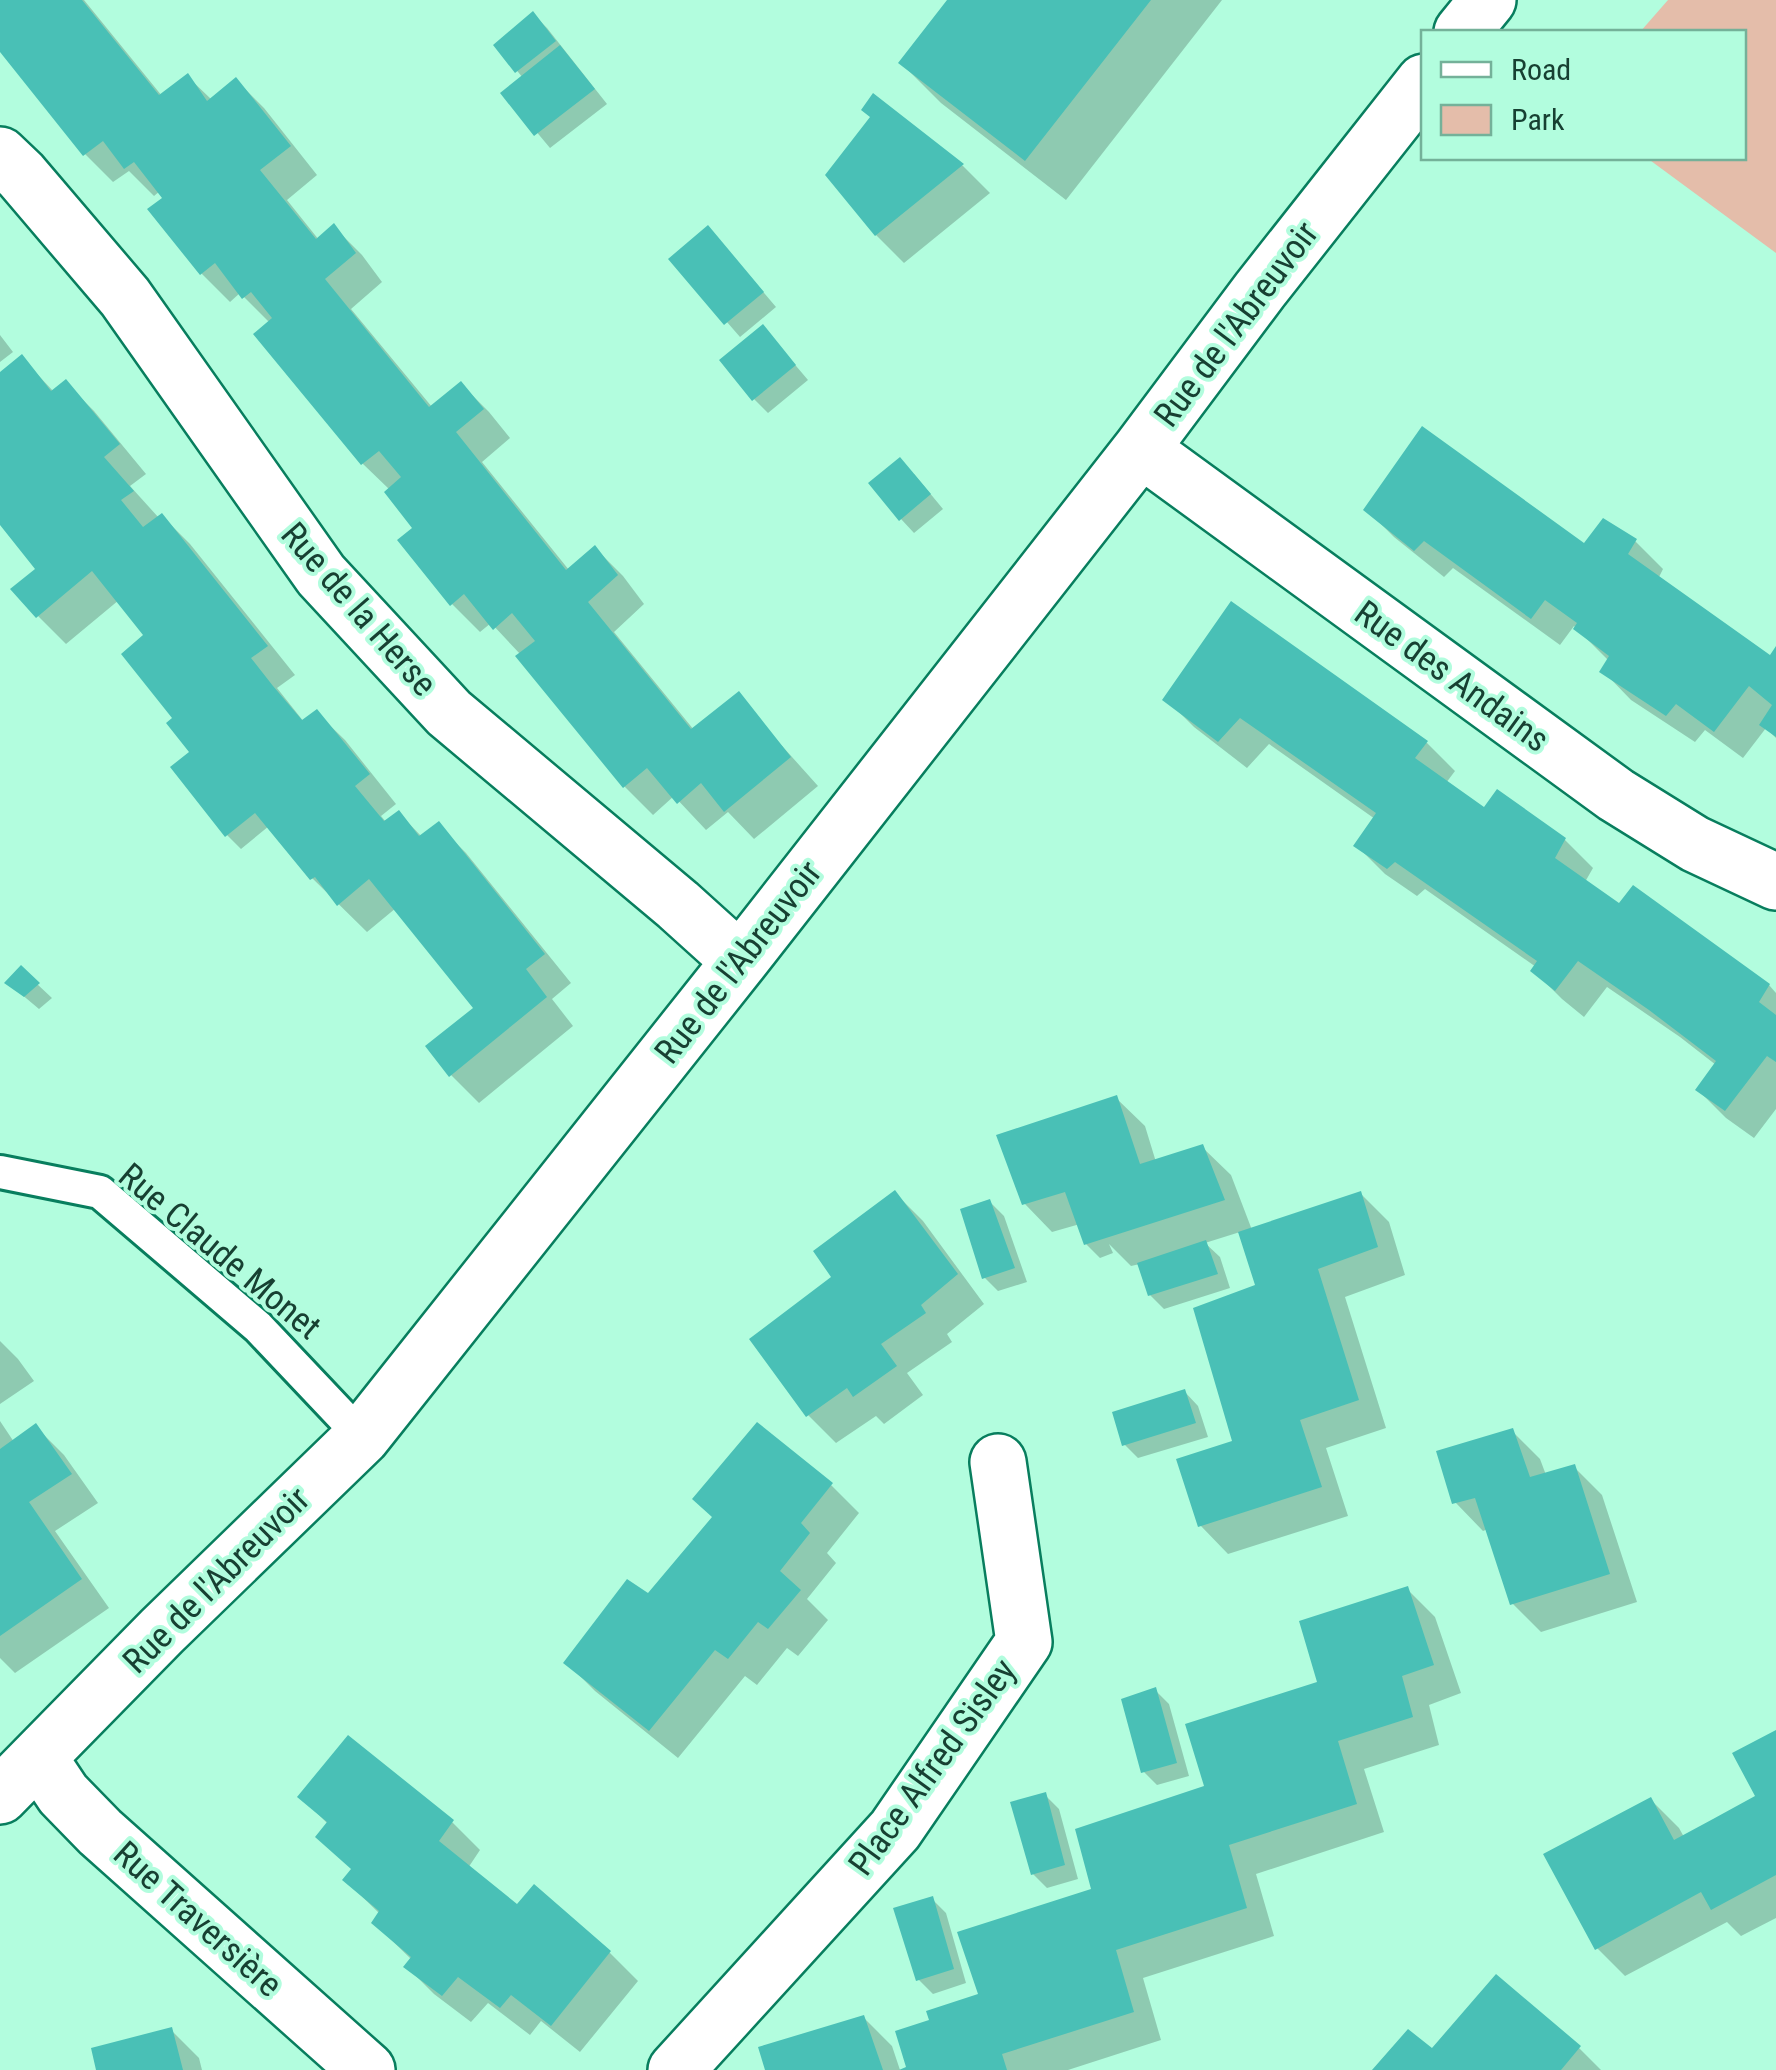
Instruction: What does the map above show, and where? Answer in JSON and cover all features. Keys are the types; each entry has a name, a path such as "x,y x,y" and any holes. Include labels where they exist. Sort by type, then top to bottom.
{"street":[{"path":"1464,30 1488,0"},
{"name":"Rue de l'Abreuvoir","path":"0,1796 362,1437 740,961 1421,86"},
{"name":"Rue de la Herse","path":"0,155 125,297 321,575 449,713 740,961"},
{"name":"Rue des Andains","path":"1140,449 1616,795 1695,844 1776,882"},
{"name":"Place Alfred Sisley","path":"676,2070 895,1830 1024,1642 998,1462"},
{"name":"Rue Traversière","path":"39,1758 64,1794 100,1832 368,2070"}],"lane":[{"name":"Rue Claude Monet","path":"0,1172 100,1192 258,1326 362,1437"}],"green space":[{"path":"1668,0 1776,0 1776,253 1650,160 1746,160 1746,30 1642,30"}],"building":[{"path":"0,0 82,0 159,95 188,73 207,101 236,77 291,146 260,170 316,239 334,223 356,253 325,279 429,407 461,381 484,409 456,432 566,570 595,545 618,575 588,602 691,729 739,691 791,757 724,812 701,783 677,804 647,768 623,788 515,656 535,641 512,613 493,630 464,594 450,606 397,540 412,528 384,492 401,477 379,451 361,465 253,334 272,318 251,292 242,299 215,263 200,275 147,209 162,198 134,162 124,169 103,141 83,156 0,52"},
{"path":"947,0 1151,0 1025,161 898,63"},
{"path":"533,11 556,41 515,73 493,45"},
{"path":"560,45 595,89 534,136 500,93"},
{"path":"873,93 964,164 875,236 825,175 870,117 861,110"},
{"path":"708,225 764,292 724,325 668,259"},
{"path":"763,324 796,365 752,401 719,360"},
{"path":"22,354 51,391 66,379 120,444 104,457 134,491 121,500 143,527 162,513 268,646 251,658 273,686 302,720 317,709 370,774 355,786 384,821 399,810 419,836 439,821 545,954 526,969 547,997 449,1077 425,1046 473,1008 369,879 337,906 315,877 310,880 255,813 225,837 170,767 189,752 166,723 172,718 121,654 143,635 92,571 36,618 10,589 35,569 0,525 0,372"},
{"path":"1422,426 1584,543 1603,518 1637,539 1628,554 1770,655 1776,646 1776,737 1759,725 1772,705 1749,686 1714,732 1676,704 1666,716 1599,672 1609,656 1573,629 1577,623 1545,600 1531,619 1424,541 1414,551 1363,510"},
{"path":"900,457 931,494 899,521 868,483"},
{"path":"1231,601 1428,741 1415,758 1484,807 1497,789 1566,838 1555,858 1619,903 1633,885 1770,984 1759,1002 1776,1015 1776,1062 1767,1056 1725,1111 1695,1090 1716,1061 1649,1010 1578,961 1555,991 1530,971 1537,961 1395,862 1387,869 1353,846 1376,813 1240,718 1218,742 1162,700"},
{"path":"21,965 40,983 24,997 4,983"},
{"path":"1117,1095 1140,1164 1203,1144 1225,1200 1084,1245 1065,1192 1022,1205 996,1135"},
{"path":"895,1190 958,1274 921,1305 926,1313 881,1344 897,1366 853,1397 847,1388 806,1417 749,1339 831,1277 813,1251"},
{"path":"1361,1191 1378,1247 1318,1269 1359,1400 1300,1420 1322,1487 1198,1527 1176,1459 1232,1441 1193,1308 1255,1285 1238,1232"},
{"path":"990,1199 1015,1268 982,1279 960,1209"},
{"path":"1206,1240 1218,1274 1148,1296 1137,1263"},
{"path":"1185,1389 1196,1423 1122,1446 1112,1412"},
{"path":"757,1422 833,1483 801,1523 810,1533 780,1571 801,1590 768,1629 758,1622 728,1659 715,1650 649,1731 563,1663 627,1579 648,1593 712,1517 692,1499"},
{"path":"36,1423 72,1474 29,1502 82,1579 0,1636 0,1449"},
{"path":"1513,1428 1530,1477 1575,1464 1610,1574 1510,1605 1475,1498 1452,1504 1436,1451"},
{"path":"1408,1586 1434,1665 1402,1676 1413,1717 1338,1741 1357,1804 1229,1845 1247,1908 1116,1950 1134,2012 1002,2054 1007,2070 899,2070 906,2067 895,2031 929,2020 926,2011 978,1994 957,1932 1091,1889 1075,1829 1204,1786 1185,1724 1317,1682 1299,1621"},
{"path":"1156,1687 1177,1763 1141,1773 1121,1699"},
{"path":"1776,1730 1776,1875 1711,1910 1701,1892 1595,1950 1543,1854 1651,1797 1674,1840 1755,1796 1732,1753"},
{"path":"348,1735 454,1820 439,1841 517,1904 534,1884 611,1951 551,2026 511,1995 500,2008 458,1977 442,1996 403,1967 411,1957 371,1923 379,1911 342,1880 351,1869 315,1837 327,1822 297,1797"},
{"path":"1046,1792 1065,1865 1031,1875 1010,1802"},
{"path":"933,1896 954,1969 916,1981 893,1908"},
{"path":"1496,1974 1581,2046 1561,2070 1372,2070 1408,2029 1432,2048"},
{"path":"864,2015 883,2070 765,2070 758,2047"},
{"path":"172,2027 183,2070 96,2070 91,2048"}]}
